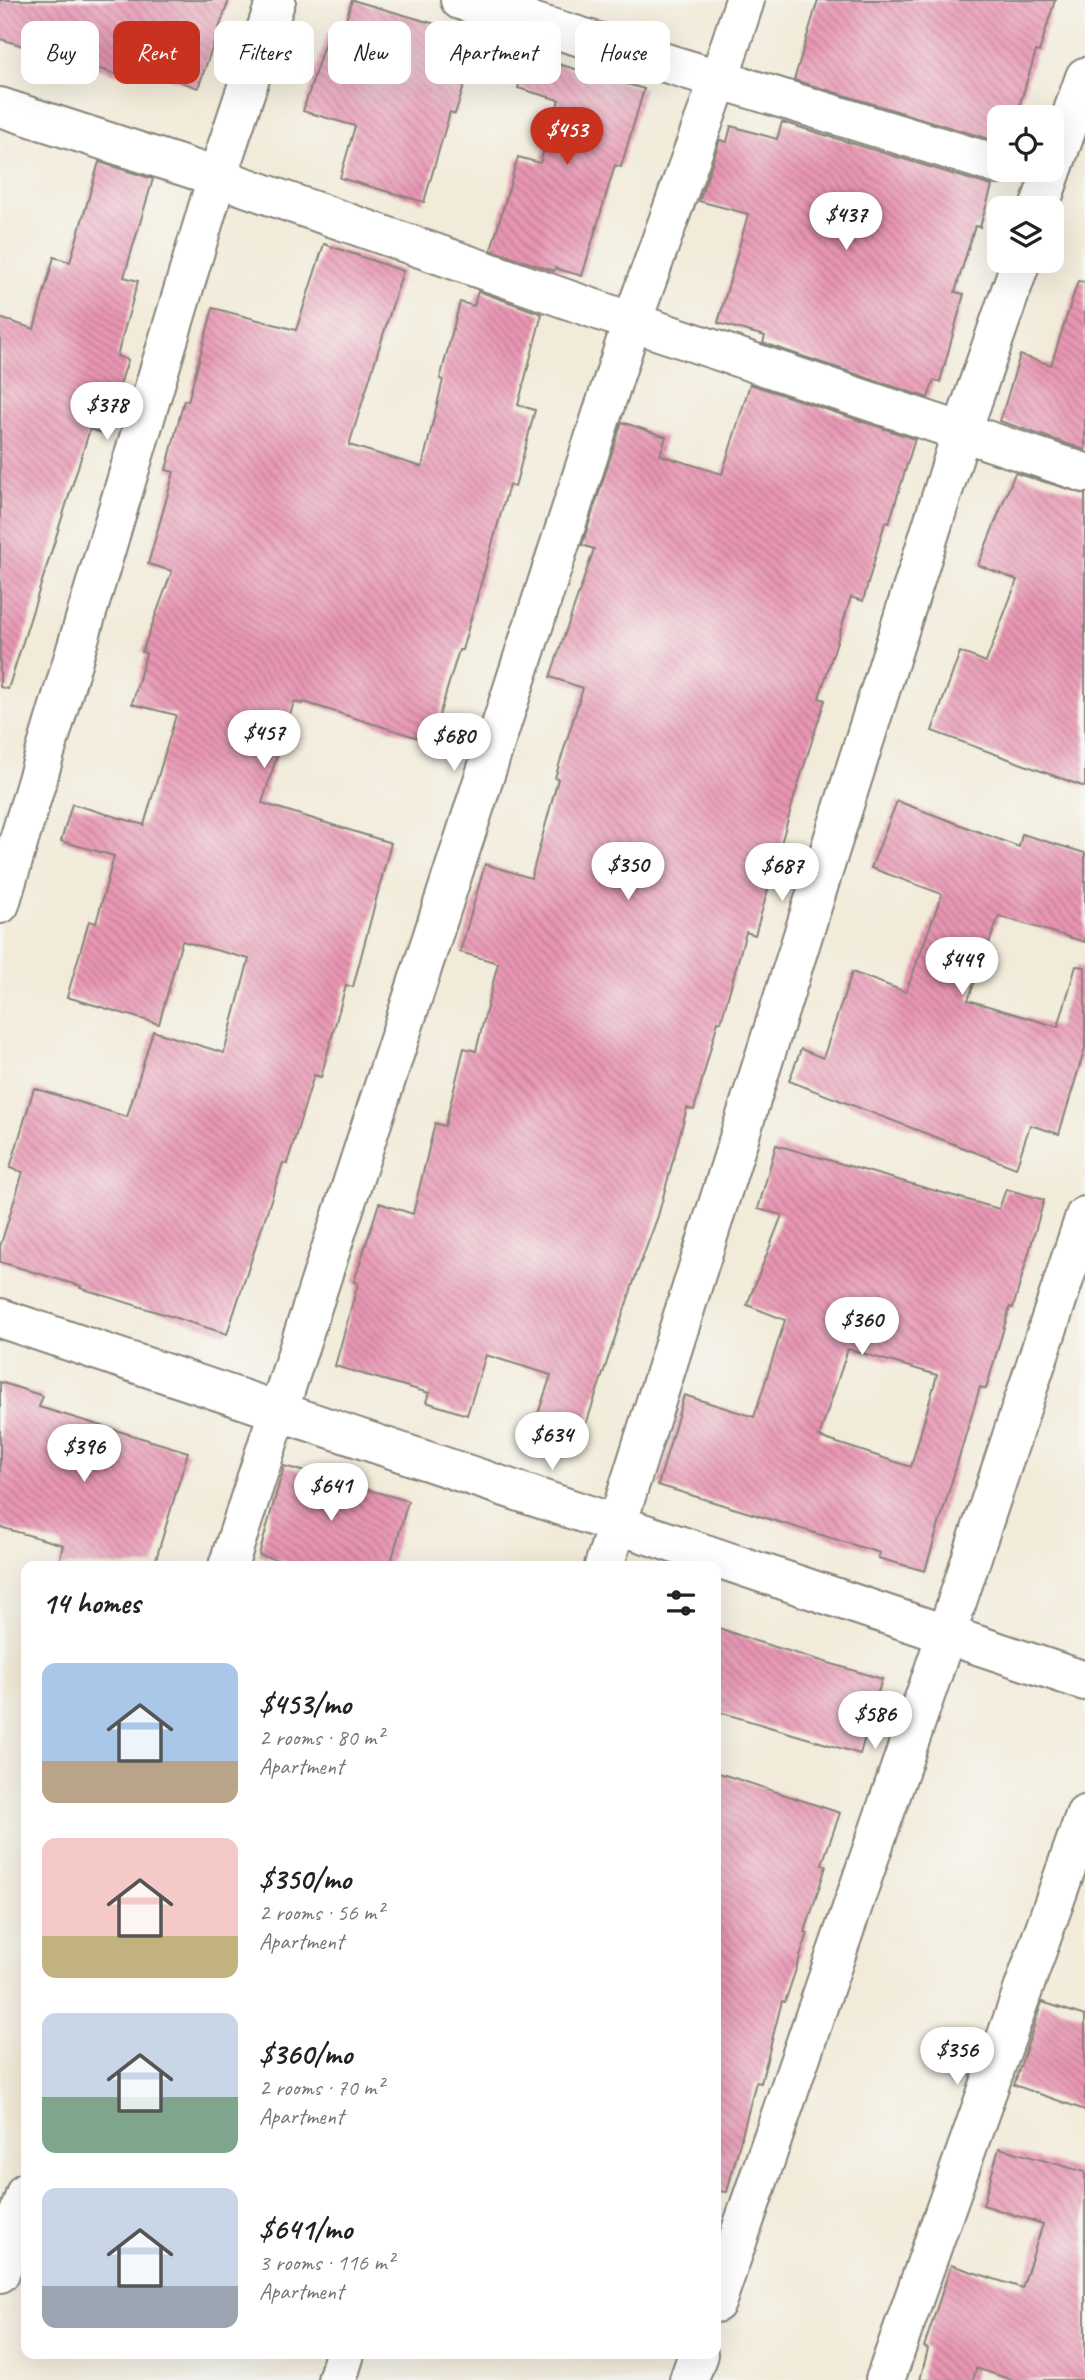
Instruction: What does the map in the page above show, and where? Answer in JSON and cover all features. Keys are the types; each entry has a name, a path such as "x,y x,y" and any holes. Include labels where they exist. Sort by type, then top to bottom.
{"street":[{"path":"0,904 217,177 276,0"},
{"path":"460,0 987,161"},
{"path":"230,1561 632,322 745,0"},
{"path":"1044,196 1085,77"},
{"path":"0,107 217,177 632,322 1085,473"},
{"path":"606,1561 962,431 1017,273"},
{"path":"721,2288 946,1635 1085,1216"},
{"path":"0,1318 1085,1681"},
{"path":"885,2380 1085,1815"},
{"path":"0,2273 21,2208"},
{"path":"337,2380 343,2359"},
{"path":"689,2380 696,2359"}],"building":[{"path":"0,0 229,0 222,21 214,21 214,43 200,82 200,21 113,21 113,73 99,69 99,21 21,21 21,45 0,39"},
{"path":"352,0 425,21 425,84 465,84 455,114 450,112 424,202 340,178 355,126 303,111 312,84 314,84 328,32 328,84 411,84 411,21 346,21"},
{"path":"818,0 1055,0 1020,105 987,105 987,138 794,80"},
{"path":"561,65 575,69 575,84 627,84 644,89 621,167 615,165 582,276 555,268 554,271 491,250 518,157 540,163 559,100 518,88 519,84 561,84"},
{"path":"782,122 992,186 980,227 975,226 955,292 964,294 940,382 934,380 928,398 763,343 765,336 718,323 748,214 699,201 720,140 727,142 731,126 777,139"},
{"path":"99,162 153,179 124,277 138,281 117,356 128,360 104,434 90,429 8,689 0,687 0,318 34,329 54,257 70,262"},
{"path":"324,244 403,271 349,445 422,467 443,380 440,379 460,302 474,306 478,291 542,314 518,405 535,410 515,487 509,485 462,650 459,650 431,742 304,702 294,702 262,803 391,843 353,987 346,985 321,1077 314,1075 287,1164 283,1163 227,1334 0,1262 0,1247 23,1172 10,1168 34,1088 127,1117 153,1031 224,1053 249,959 182,941 159,1024 67,997 89,921 96,923 114,856 61,841 72,804 144,825 176,715 132,704 146,654 142,652 172,571 148,564 174,472 166,470 184,400 188,401 213,308 296,330"},
{"path":"1078,281 1085,282 1085,450 1000,421 1020,355 1051,365"},
{"path":"750,384 915,439 889,523 885,522 863,601 851,597 819,698 825,700 755,935 746,932 694,1110 687,1108 658,1216 579,1445 533,1429 551,1375 486,1355 467,1415 426,1402 429,1393 335,1366 358,1283 354,1282 379,1203 413,1214 435,1123 445,1126 464,1048 476,1051 498,963 460,952 485,864 531,878 558,779 555,778 583,688 550,677 594,549 582,545 622,422 666,437 660,455 722,474"},
{"path":"1015,473 1085,494 1085,787 932,731 960,652 986,662 1017,580 978,565"},
{"path":"897,801 1019,847 1022,834 1085,853 1085,942 999,916 968,1000 1058,1027 1076,966 1085,967 1085,1048 1059,1134 1030,1125 1016,1168 789,1081 801,1049 823,1058 852,972 906,992 942,894 871,868"},
{"path":"776,1145 999,1209 1006,1189 1044,1200 986,1389 980,1387 925,1571 878,1558 880,1553 658,1485 684,1395 754,1417 785,1320 747,1305 782,1215 758,1209","holes":["848,1349 937,1375 911,1467 819,1437"]},
{"path":"0,1382 43,1396 39,1407 188,1452 155,1561 59,1561 63,1545 0,1527"},
{"path":"284,1466 408,1501 391,1561 281,1561 259,1555"},
{"path":"721,1629 882,1679 860,1754 721,1712"},
{"path":"721,1774 840,1813 822,1864 826,1866 805,1932 808,1933 785,2002 782,2001 761,2083 756,2082 727,2192 721,2191"},
{"path":"1042,2002 1085,2016 1085,2110 1014,2085"},
{"path":"999,2148 1085,2172 1085,2380 1012,2380 976,2368 973,2380 920,2380 928,2349 924,2347 951,2265 1022,2288 1043,2224 983,2205"}]}
